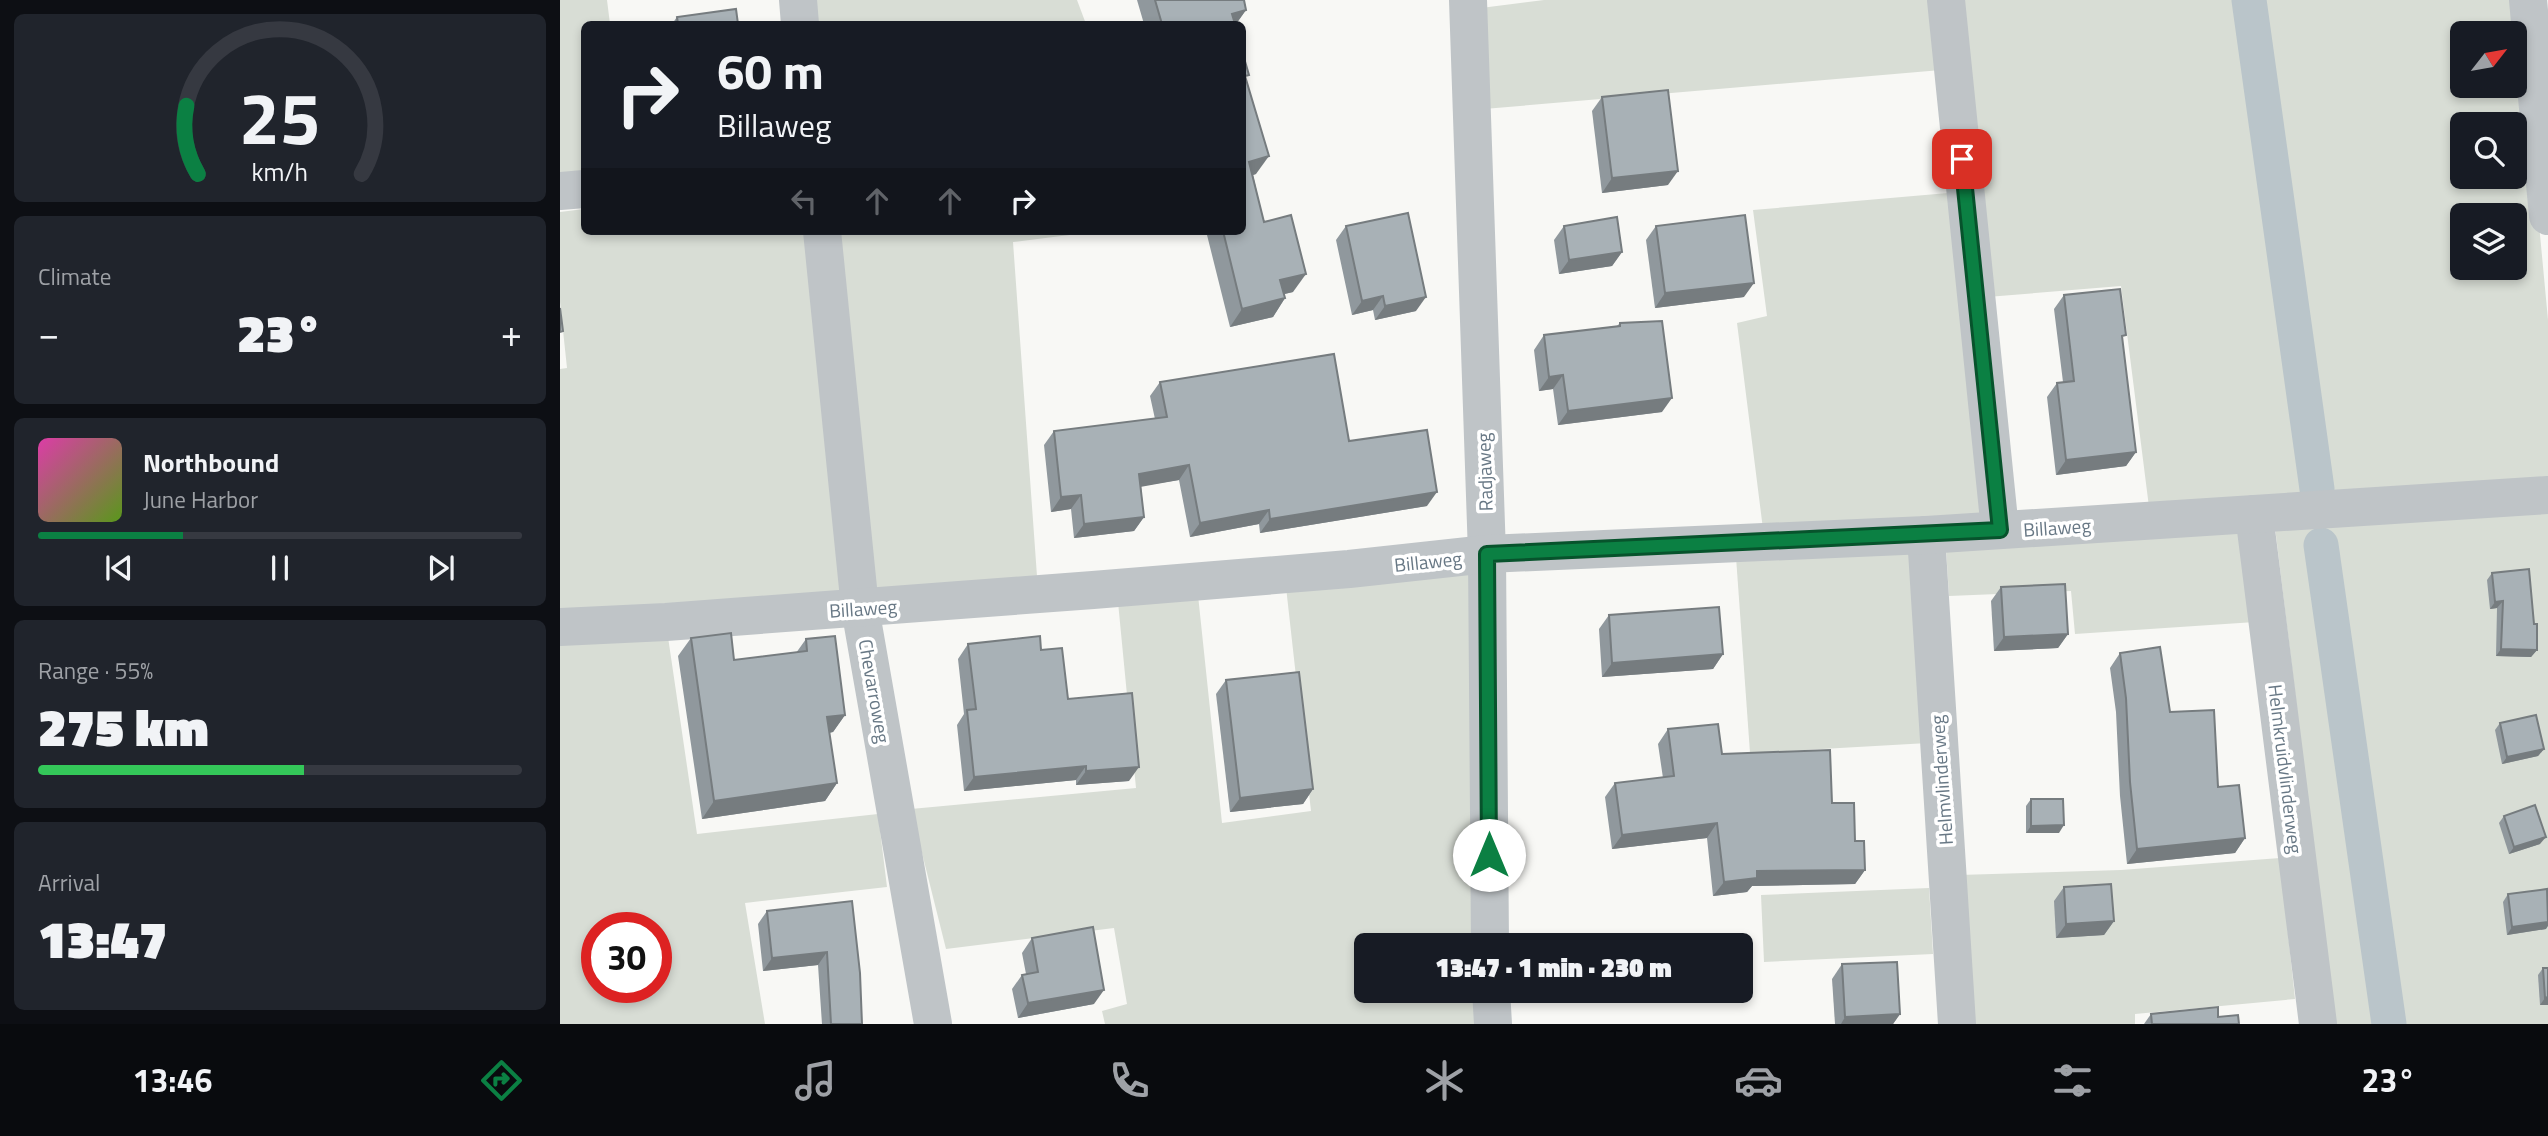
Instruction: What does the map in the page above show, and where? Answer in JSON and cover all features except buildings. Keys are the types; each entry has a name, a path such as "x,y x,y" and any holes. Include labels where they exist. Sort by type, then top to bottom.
{"street":[{"path":"798,0 800,21"},
{"name":"Radjaweg","path":"1468,0 1487,554 1490,933"},
{"path":"1946,0 2000,530"},
{"path":"2528,0 2548,216"},
{"path":"560,191 581,189"},
{"name":"Chevarroweg","path":"822,235 860,608 933,1024"},
{"name":"Billaweg","path":"560,627 860,608 1335,571 1487,554 1926,535 2548,495"},
{"name":"Helmkruidvlinderweg","path":"2254,513 2318,1024"},
{"name":"Helmvlinderweg","path":"1926,535 1957,1024"},
{"path":"1492,1003 1493,1024"}],"shaded area":[{"path":"560,0 607,0 610,21 581,21 581,179 560,180"},
{"path":"813,0 1077,0 1085,21 816,21"},
{"path":"1544,0 1934,0 1941,70 1484,109 1481,8"},
{"path":"1958,0 2518,0 2520,21 2450,21 2450,98 2527,96 2548,320 2548,481 2149,507 2121,286 1987,297"},
{"path":"1948,193 1981,516 1763,529 1737,323 1767,316 1753,210"},
{"path":"581,209 581,235 807,235 847,598 560,613 560,369 567,368 560,302 560,212"},
{"path":"838,235 1069,235 1013,242 1037,576 875,591"},
{"path":"2548,507 2548,1024 2335,1024 2275,527"},
{"path":"2245,527 2255,622 2075,634 2071,591 1949,596 1946,548"},
{"path":"1917,546 1928,743 1750,753 1736,557"},
{"path":"1476,570 1477,933 1354,933 1354,1003 1479,1003 1480,1024 1105,1024 1102,1011 1127,1004 1114,928 946,949 911,809 1136,788 1118,602 1198,595 1222,823 1311,811 1286,587"},
{"path":"668,637 697,834 878,814 887,887 745,903 765,1024 560,1024 560,641"},
{"path":"2280,858 2295,999 2135,1014 2135,1024 1969,1024 1959,875 2121,870"},
{"path":"1929,888 1933,954 1764,962 1761,895"}],"waterway":[{"path":"2249,0 2317,489"},
{"path":"2321,545 2389,1024"}],"route":[{"path":"1489,855 1487,554 2000,530 1962,159"}]}
